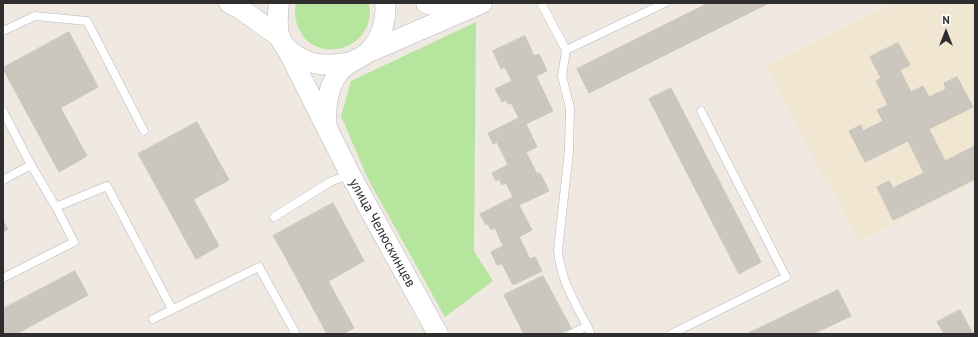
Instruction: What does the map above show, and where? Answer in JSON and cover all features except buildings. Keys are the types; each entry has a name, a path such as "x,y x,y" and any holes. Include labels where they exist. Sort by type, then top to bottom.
{"street":[{"path":"229,3 242,10 303,60 317,64 333,65 351,62"},
{"path":"279,3 278,18 283,43"},
{"path":"369,52 379,38 384,23 385,3"},
{"path":"426,3 451,10 477,6"},
{"path":"327,131 326,116 328,93 341,70 351,62 369,52 477,6"},
{"name":"улица Челюскинцев","path":"283,43 327,131 434,333"}],"lane":[{"path":"541,3 566,50 562,76 570,108 569,150 558,250 560,266 566,286 591,334"},
{"path":"566,50 665,3"},
{"path":"3,31 35,16 87,21 144,131"},
{"path":"3,111 74,242 3,278"},
{"path":"671,334 786,277 701,111"},
{"path":"3,180 31,165"},
{"path":"274,217 330,182 350,174"},
{"path":"56,207 107,186 172,309"},
{"path":"153,319 259,267 296,334"},
{"path":"571,334 587,326"}],"shaded area":[{"path":"894,3 975,3 975,181 859,242 765,66"}],"green space":[{"path":"296,3 369,3 369,19 364,32 355,42 343,48 330,50 318,47 306,40 296,21"},
{"path":"476,22 474,251 493,281 445,317 368,179 341,116 351,81"}]}
